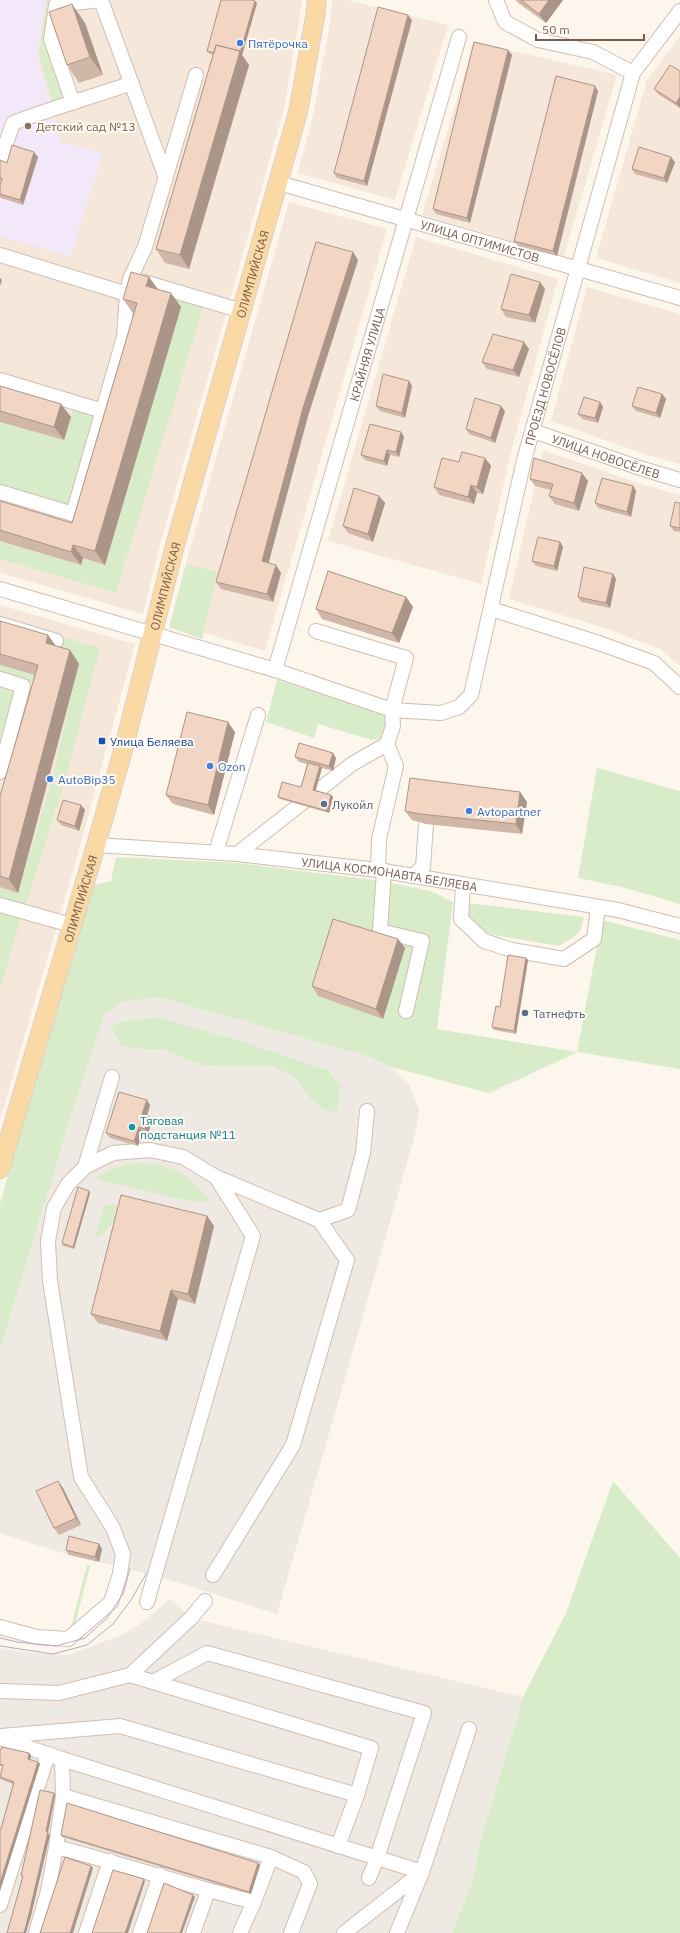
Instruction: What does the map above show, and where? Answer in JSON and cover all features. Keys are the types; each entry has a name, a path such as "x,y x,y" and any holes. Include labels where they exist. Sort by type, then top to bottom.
{"main road":[{"name":"ОЛИМПИЙСКАЯ","path":"0,1169 71,925 96,845 174,549 279,183 298,112 316,17 317,0"}],"street":[{"path":"73,103 51,39 56,3 101,0 166,178"},
{"path":"496,0 505,22 538,40 593,52 633,73"},
{"name":"ПРОЕЗД НОВОСЁЛОВ","path":"153,633 275,670 392,710 441,713 459,707 471,695 532,430 633,73 680,11"},
{"name":"КРАЙНЯЯ УЛИЦА","path":"275,670 459,38"},
{"path":"0,492 73,514 124,337 127,294 130,279 145,247 196,75"},
{"path":"1,158 13,123 52,108 73,103 132,83"},
{"name":"УЛИЦА ОПТИМИСТОВ","path":"279,183 680,298"},
{"path":"0,255 127,294"},
{"path":"130,279 242,311"},
{"path":"0,380 103,411"},
{"name":"УЛИЦА НОВОСЁЛЕВ","path":"532,430 643,469 680,480"},
{"path":"0,588 153,633"},
{"path":"491,609 600,642 654,663 680,686"},
{"path":"0,624 56,641"},
{"path":"316,631 406,658 392,710 393,726 387,744 396,766 379,838 381,871 380,931 422,941 406,1011"},
{"path":"0,679 24,686 0,772"},
{"path":"216,852 258,715"},
{"path":"237,854 352,764 387,744"},
{"path":"413,876 423,867 426,824"},
{"name":"УЛИЦА КОСМОНАВТА БЕЛЯЕВА","path":"96,845 216,852 381,871 463,886 598,907 680,926"},
{"path":"463,886 461,919 484,941 512,950 564,959 594,939 598,907"},
{"path":"0,905 71,925"},
{"path":"85,1167 112,1077"},
{"path":"319,1220 348,1210 363,1153 367,1111"},
{"path":"0,1627 37,1637 68,1639 111,1602 120,1574 123,1554 115,1535 81,1477 50,1281 48,1241 54,1208 68,1184 85,1167 113,1153 150,1150 183,1157 216,1177 319,1220 347,1260 292,1445 213,1575"},
{"path":"147,1602 253,1236 216,1177"},
{"path":"0,1691 59,1693 130,1675 191,1618 205,1601"},
{"path":"153,1682 207,1653 424,1713 377,1858 369,1878"},
{"path":"130,1675 371,1748 357,1795 338,1846"},
{"path":"0,1737 120,1726 357,1795"},
{"path":"397,1933 422,1872 469,1729"},
{"path":"0,1737 62,1759 422,1872"},
{"path":"0,1905 48,1754"},
{"path":"36,1933 48,1891 56,1847 63,1796 62,1759"},
{"path":"63,1796 271,1857 304,1872 310,1884 292,1933"},
{"path":"56,1847 160,1875 208,1891 254,1902"},
{"path":"240,1933 254,1902 271,1857"},
{"path":"86,1933 110,1861"},
{"path":"344,1933 422,1872"},
{"path":"140,1933 160,1875"},
{"path":"193,1933 208,1891"}],"shaded area":[{"path":"0,0 302,0 284,109 160,545 143,614 0,573"},
{"name":"Детский сад №13","path":"0,0 46,0 37,55 61,143 103,153 70,257 0,236"},
{"path":"332,0 347,0 448,25 395,200 298,173 313,115 331,18"},
{"path":"680,36 680,283 596,258 647,80"},
{"path":"474,42 617,75 564,256 422,215"},
{"path":"289,202 387,229 265,651 171,623 189,553"},
{"path":"416,237 558,279 510,456 481,584 328,541"},
{"path":"587,287 680,314 680,464 647,455 551,421"},
{"path":"543,450 638,483 680,495 680,666 660,649 605,628 509,599"},
{"path":"0,605 135,644 77,857 0,1120"},
{"path":"159,997 370,1057 391,1067 409,1085 419,1110 415,1135 277,1614 163,1578 99,1562 102,1549 69,1555 0,1533 0,1351 66,1132 104,1014 122,1002"},
{"path":"170,1599 191,1618 523,1697 479,1847 473,1880 452,1933 0,1933 0,1648 34,1653 68,1655 122,1635 142,1623"}],"green space":[{"path":"47,0 54,0 70,102 53,105 39,55"},
{"path":"132,294 205,301 116,593 0,559 0,541 81,565 83,558 105,564 181,307"},
{"path":"74,406 97,413 69,509 0,487 0,422 64,440"},
{"path":"186,564 218,572 202,639 169,627"},
{"path":"63,637 100,648 65,781 53,777 73,686 58,649"},
{"path":"0,665 47,679 28,683 0,757"},
{"path":"277,680 380,712 387,723 384,737 372,740 318,724 314,738 266,722"},
{"path":"597,768 680,791 680,904 622,887 578,878"},
{"path":"51,783 63,787 25,907 0,899 0,887 18,892"},
{"path":"116,857 238,863 382,881 431,891 453,902 437,1029 577,1052 602,920 680,940 680,1069 578,1052 489,1093 391,1067 370,1057 159,997 122,1002 104,1014 66,1132 0,1351 0,1204 89,886 111,881"},
{"path":"468,903 584,917 580,931 571,939 558,946 489,934 475,925 468,915"},
{"path":"0,911 21,917 0,990"},
{"path":"157,1017 247,1043 328,1071 340,1085 337,1112 324,1110 310,1098 296,1078 272,1066 202,1065 162,1049 142,1049 121,1046 111,1026 126,1021"},
{"path":"138,1163 170,1168 178,1172 194,1183 209,1200 202,1202 189,1201 100,1180 96,1177 116,1167"},
{"path":"112,1205 120,1207 120,1215 100,1236 95,1237 104,1206"},
{"path":"613,1481 680,1558 680,1933 452,1933 473,1880 479,1847 523,1697 566,1613"},
{"path":"87,1564 90,1566 73,1632 68,1639"}],"building":[{"path":"221,0 255,1 240,53 240,51 216,45 214,53 207,51"},
{"path":"521,0 549,0 539,14"},
{"path":"72,4 90,57 67,65 49,12"},
{"path":"378,7 408,15 364,181 334,173"},
{"path":"474,42 508,50 467,218 433,209"},
{"path":"216,45 240,51 180,255 156,249"},
{"path":"670,65 680,71 680,97 676,103 654,89"},
{"path":"556,76 595,86 553,251 514,241"},
{"path":"12,145 34,152 20,200 0,194 2,178 0,177 0,160 7,163"},
{"path":"639,147 671,157 664,178 632,169"},
{"path":"316,242 353,252 303,408 262,561 276,565 267,594 216,582"},
{"path":"131,272 149,277 146,286 171,293 95,551 73,545 71,552 0,530 0,501 72,523 137,303 123,299"},
{"path":"511,274 540,282 529,315 501,309"},
{"path":"493,334 524,342 513,370 482,362"},
{"path":"383,374 409,381 402,413 376,406"},
{"path":"0,386 61,404 54,427 0,411"},
{"path":"638,387 662,394 656,413 632,406"},
{"path":"584,397 600,402 595,418 578,414"},
{"path":"475,398 501,406 491,438 466,429"},
{"path":"370,424 401,432 396,452 387,450 384,461 361,455"},
{"path":"462,452 485,458 477,487 471,485 468,497 434,487 442,458 459,462"},
{"path":"534,458 582,473 574,503 549,496 553,484 530,479"},
{"path":"602,478 633,486 627,512 595,503"},
{"path":"354,488 379,496 368,534 343,526"},
{"path":"675,502 680,503 680,528 670,526"},
{"path":"538,537 560,542 554,566 532,561"},
{"path":"584,567 613,574 606,603 578,597"},
{"path":"328,571 406,597 392,633 316,609"},
{"path":"0,621 48,635 46,643 70,650 9,879 0,876 0,796 38,665 0,654"},
{"path":"187,712 228,722 208,805 166,795"},
{"path":"299,743 333,753 329,766 295,757"},
{"path":"308,763 320,766 313,790 331,795 327,811 278,797 282,782 301,787"},
{"name":"Avtopartner","path":"410,778 520,792 516,824 420,814 405,811"},
{"path":"63,800 81,805 75,826 57,820"},
{"path":"333,919 398,939 376,1009 312,986"},
{"path":"508,955 526,958 514,1031 492,1027 496,1006 500,1007"},
{"name":"Тяговая подстанция №11","path":"119,1092 147,1100 142,1114 149,1116 145,1129 139,1127 134,1141 106,1133"},
{"path":"78,1187 89,1191 73,1247 62,1243"},
{"path":"121,1195 207,1216 188,1294 171,1290 160,1331 91,1314"},
{"path":"58,1481 76,1518 54,1528 36,1491"},
{"path":"69,1536 99,1544 95,1557 66,1550"},
{"path":"2,1747 29,1753 28,1759 38,1762 0,1883 0,1828 1,1829 14,1782 0,1777 3,1765 0,1764 0,1751"},
{"path":"40,1790 54,1793 46,1831 48,1832 24,1933 7,1933 23,1876 21,1876"},
{"path":"67,1803 258,1863 249,1892 61,1835"},
{"path":"65,1857 91,1866 70,1933 40,1933"},
{"path":"113,1870 144,1879 125,1933 92,1933"},
{"path":"164,1883 193,1895 180,1933 147,1933"}],"tram line":[{"path":"0,1638 17,1642 56,1646 85,1638 107,1618 123,1594 130,1569"},
{"path":"0,1646 53,1654 87,1645 113,1624 131,1600 146,1574"}],"place":[{"name":"Пятёрочка","path":"240,43"},
{"name":"Детский сад №13","path":"28,126"},
{"name":"Улица Беляева","path":"102,741"},
{"name":"Ozon","path":"210,766"},
{"name":"AutoBip35","path":"50,779"},
{"name":"Лукойл","path":"324,804"},
{"name":"Avtopartner","path":"469,811"},
{"name":"Татнефть","path":"525,1013"},
{"name":"Тяговая подстанция №11","path":"132,1127"}]}
